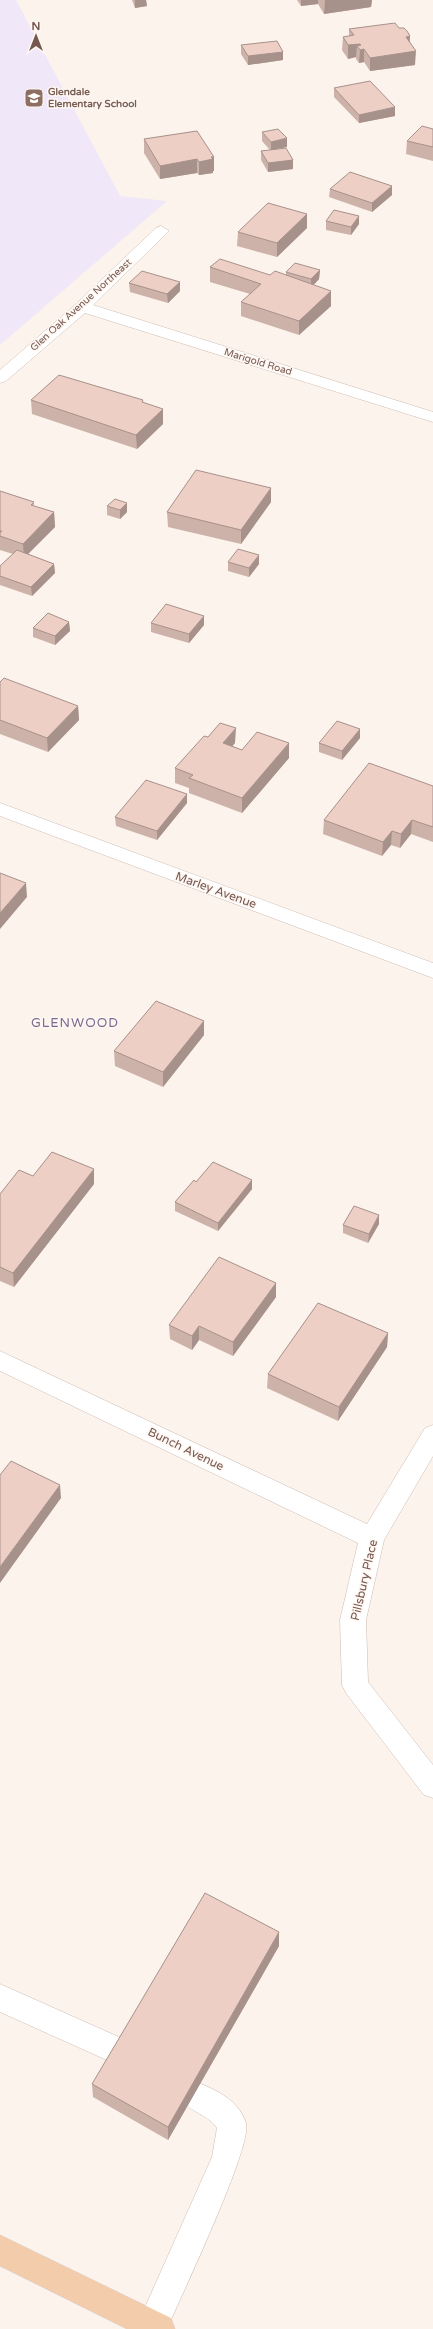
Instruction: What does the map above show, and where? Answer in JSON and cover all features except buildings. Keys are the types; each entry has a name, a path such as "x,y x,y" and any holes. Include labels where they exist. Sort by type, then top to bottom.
{"main road":[{"path":"0,2250 156,2327"}],"street":[{"name":"Glen Oak Avenue Northeast","path":"0,378 82,307 161,231"},
{"name":"Marigold Road","path":"82,307 433,417"},
{"name":"Marley Avenue","path":"0,809 433,971"},
{"name":"Bunch Avenue","path":"0,1360 372,1538"},
{"name":"Pillsbury Place","path":"433,1435 372,1538 354,1620 355,1685 433,1786"},
{"path":"0,1998 120,2052"},
{"path":"156,2327 226,2158 232,2125 221,2109 194,2095"}],"shaded area":[{"name":"Glendale Elementary School","path":"0,0 16,0 120,196 167,201 0,345"}],"place":[{"name":"Glendale Elementary School","path":"34,98"}],"district":[{"name":"GLENWOOD","path":"75,1023"}]}
